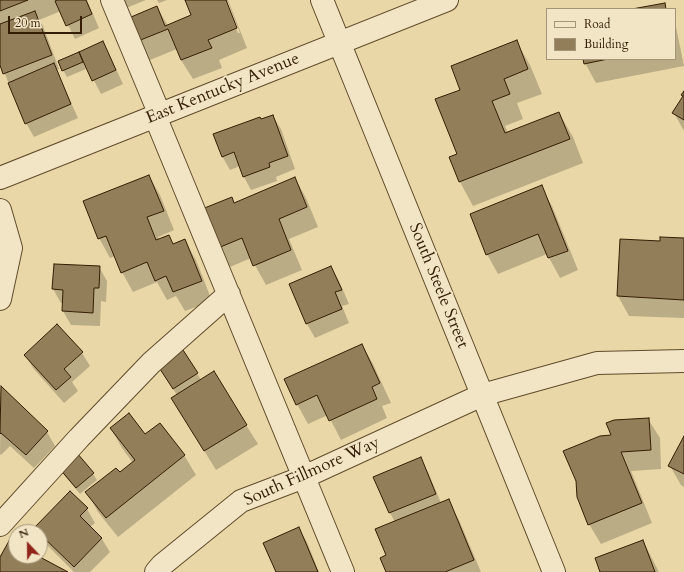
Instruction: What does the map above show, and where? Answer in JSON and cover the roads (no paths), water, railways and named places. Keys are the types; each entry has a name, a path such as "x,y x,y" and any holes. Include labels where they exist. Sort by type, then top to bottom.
{"street":[{"path":"112,0 229,294 344,572"},
{"name":"South Steele Street","path":"322,0 554,572"},
{"name":"East Kentucky Avenue","path":"0,178 446,0"},
{"path":"0,210 11,248 0,300"},
{"path":"0,525 79,438 151,363 229,294"},
{"name":"South Fillmore Way","path":"156,572 241,501 304,477 482,395 597,364 684,361"}]}
